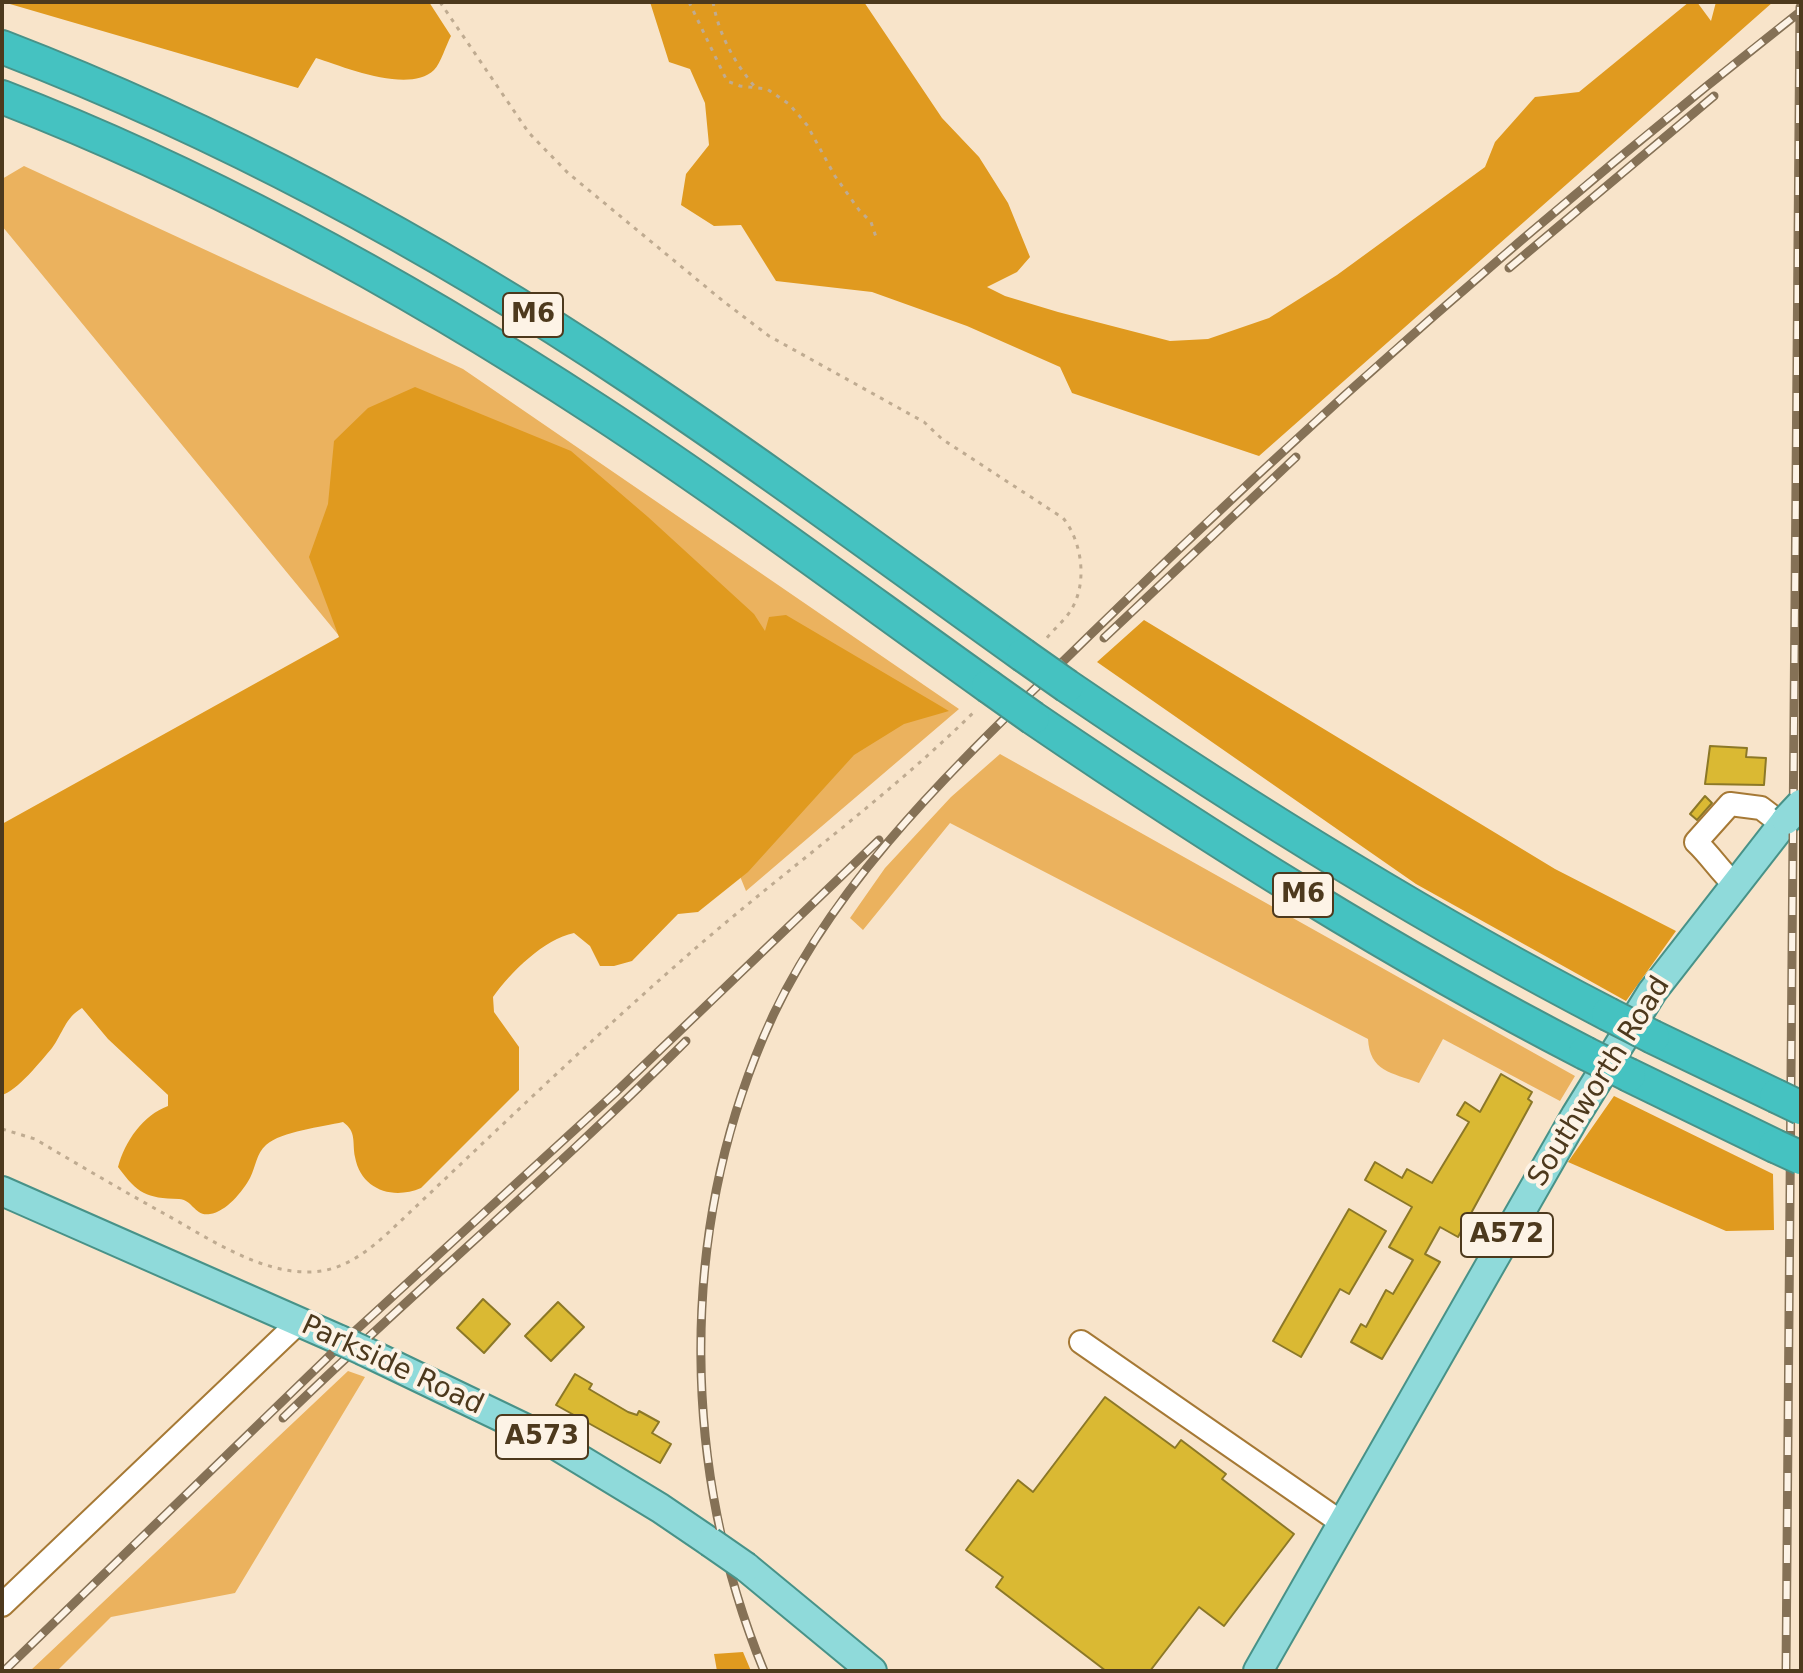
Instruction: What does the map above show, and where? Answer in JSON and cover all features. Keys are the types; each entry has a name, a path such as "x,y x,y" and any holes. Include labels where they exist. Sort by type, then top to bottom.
{"highway":[{"name":"M6","path":"2,47 145,108 266,165 389,230 509,300 1034,647 1067,686 1262,817 1508,961 1653,1037 1788,1102"},
{"name":"M6","path":"2,97 135,153 248,207 365,269 480,336 639,439 986,694 1033,718 1148,797 1295,890 1473,994 1585,1053 1788,1152"}],"main road":[{"name":"Southworth Road","path":"1258,1671 1576,1115 1652,992 1790,816"},
{"name":"Parkside Road","path":"2,1191 352,1345 543,1437 660,1508 746,1567 872,1671"}],"lane":[{"path":"1734,884 1696,842 1730,804 1790,816"},
{"path":"2,1605 299,1322"},
{"path":"1081,1342 1342,1523"}],"path":[{"path":"440,2 529,133 568,173 643,236 769,336 924,422 942,439 1063,518 1073,531 1078,545 1081,574 1076,600 1071,611 1034,647"},
{"path":"689,2 727,81 767,89 789,104 807,125 835,176 871,222 877,240"},
{"path":"713,2 730,53 755,87"},
{"path":"2,1129 35,1139 234,1252 284,1270 310,1273 350,1262 370,1250 545,1084 694,950 781,875 910,773 986,694"}],"shaded area":[{"path":"3,2 429,2 451,36 437,67 423,77 409,80 376,76 316,58 298,88"},
{"path":"650,2 864,2 942,118 979,157 1008,203 1030,257 1017,272 987,287 1005,296 1058,312 1170,341 1208,339 1269,318 1337,275 1485,167 1495,142 1535,97 1579,92 1689,2 1697,2 1711,21 1716,2 1773,2 1259,456 1072,393 1060,367 967,326 872,292 776,281 741,225 714,226 681,205 686,174 709,145 705,103 690,69 669,62"},
{"path":"24,166 463,369 959,709 746,891 726,842 340,637 2,226 2,179"},
{"path":"415,387 571,451 754,614 765,631 769,617 786,615 949,711 904,724 854,755 748,872 698,912 678,914 632,961 600,966 590,946 574,933 551,942 529,958 493,997 494,1012 519,1047 519,1090 421,1188 400,1193 371,1184 358,1168 352,1134 343,1122 273,1140 260,1152 250,1178 238,1195 216,1212 201,1213 183,1200 144,1193 118,1167 136,1130 168,1106 168,1095 108,1039 82,1008 68,1021 52,1048 35,1067 14,1088 2,1095 2,824 339,637 309,557 328,504 334,441 368,408"},
{"path":"1144,620 1555,869 1676,931 1626,1001 1416,884 1097,662"},
{"path":"1000,754 1575,1076 1560,1101 1443,1039 1419,1083 1391,1073 1373,1058 1368,1039 950,823 863,930 850,918 885,868 951,797"},
{"path":"1614,1096 1773,1174 1774,1230 1726,1231 1568,1162"},
{"path":"348,1371 365,1377 235,1593 111,1617 57,1671 30,1671"},
{"path":"743,1652 751,1671 717,1671 714,1654"}],"building":[{"path":"1710,746 1747,748 1746,757 1766,758 1764,785 1705,784"},
{"path":"1705,796 1712,803 1697,820 1690,814"},
{"path":"1501,1074 1532,1092 1528,1099 1532,1102 1458,1237 1440,1227 1425,1254 1440,1262 1382,1359 1351,1342 1361,1324 1366,1327 1386,1290 1393,1294 1413,1260 1389,1247 1412,1207 1365,1180 1375,1162 1402,1178 1407,1169 1432,1183 1469,1122 1457,1115 1465,1102 1480,1112"},
{"path":"1349,1209 1386,1231 1349,1294 1340,1289 1301,1357 1273,1341"},
{"path":"483,1299 510,1324 484,1353 457,1328"},
{"path":"558,1302 584,1327 551,1361 525,1336"},
{"path":"575,1374 592,1384 589,1389 628,1412 637,1415 639,1411 659,1422 652,1433 671,1444 660,1463 556,1405"},
{"path":"1105,1397 1175,1448 1181,1440 1226,1474 1222,1479 1294,1534 1224,1626 1199,1607 1150,1671 1106,1671 996,1587 1003,1577 966,1550 1018,1480 1033,1492"}],"railway":[{"path":"1786,1671 1800,7"},
{"path":"764,1671 737,1595 717,1516 705,1436 701,1355 704,1274 716,1194 735,1115 763,1038 792,979 825,924 864,872 950,773 1260,473 1526,236 1801,11"},
{"path":"1509,268 1714,96"},
{"path":"1104,638 1296,457"},
{"path":"4,1671 355,1331 615,1093 879,840"},
{"path":"283,1418 587,1137 686,1041"}]}
